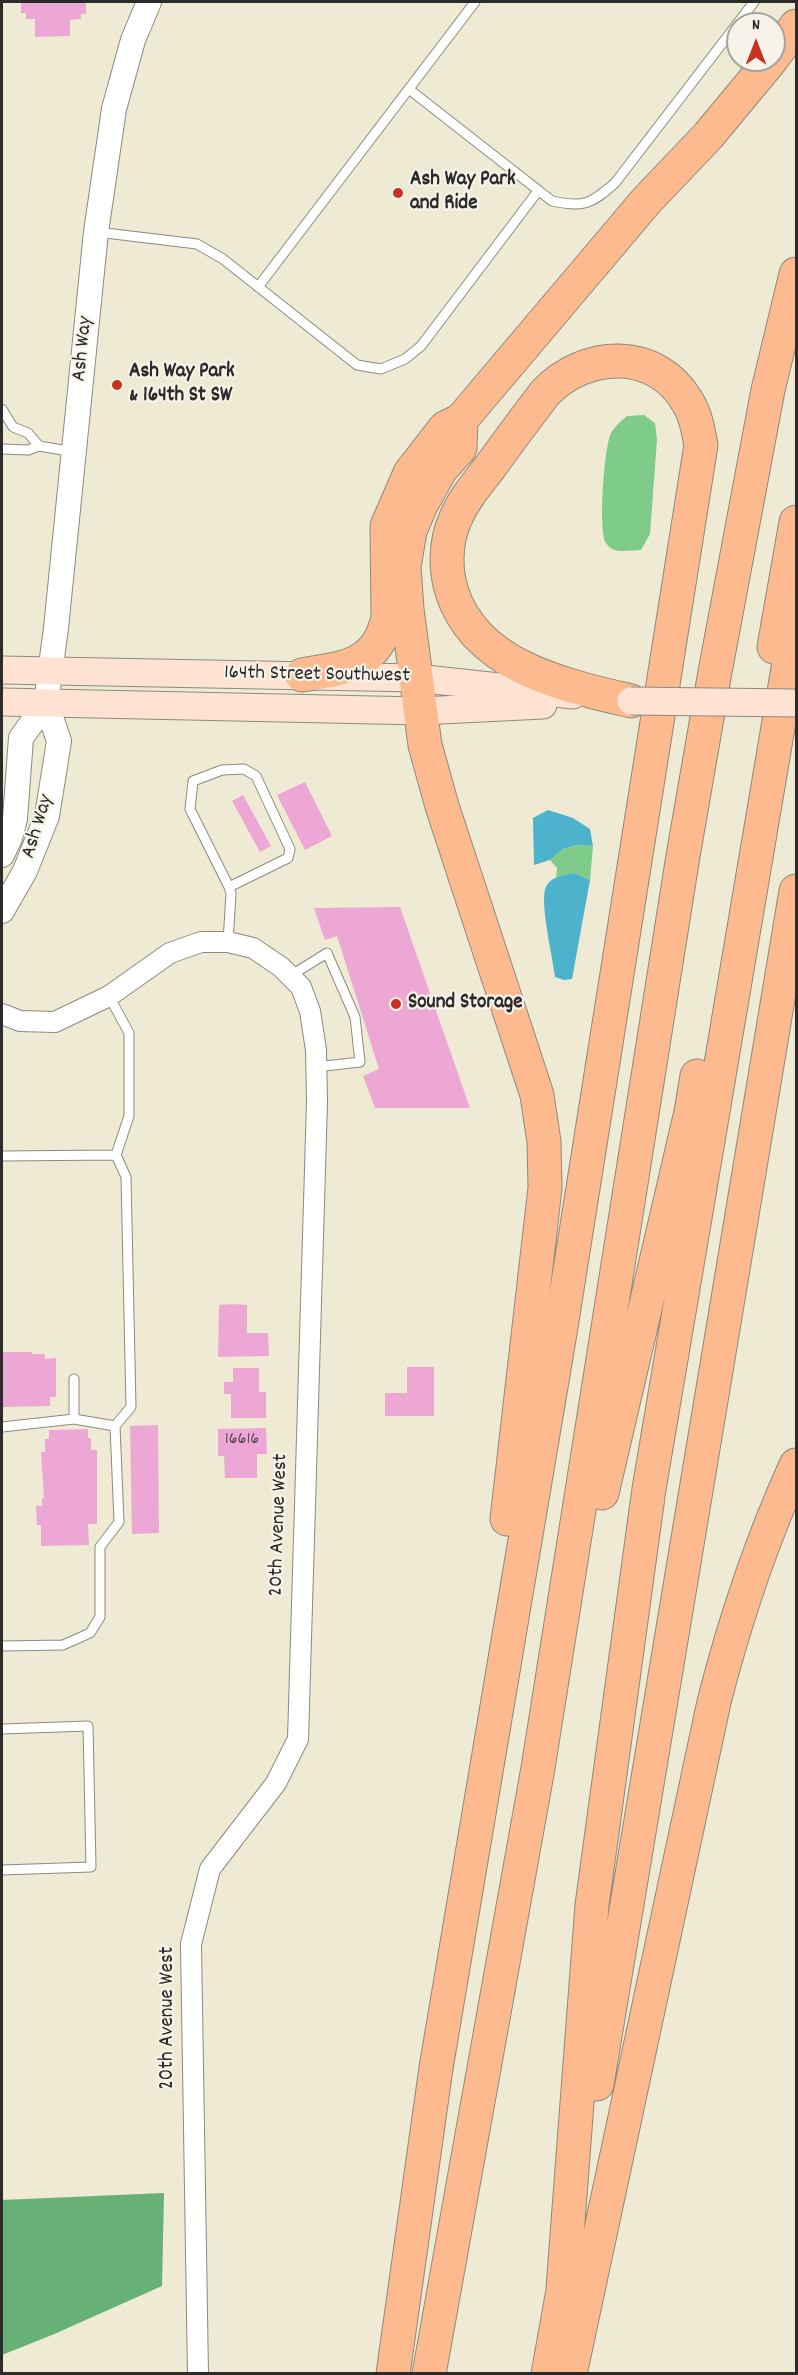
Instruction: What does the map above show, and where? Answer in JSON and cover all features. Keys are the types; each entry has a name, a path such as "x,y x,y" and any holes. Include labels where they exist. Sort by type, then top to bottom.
{"highway":[{"path":"786,40 796,26"},
{"path":"302,675 346,668 365,658 376,647 388,617 387,526 410,473 446,428 461,420 647,200 708,136 761,72"},
{"path":"429,2373 538,1768 687,833 749,483 768,390 796,274"},
{"path":"393,2373 460,1917 564,1310 701,445 696,418 678,389 665,377 646,366 612,360 595,362 571,371 545,393 465,500 454,522 447,563 456,604 466,623 481,640 501,656 547,678 631,701"},
{"path":"460,1917 545,1188 544,1142 537,1095 442,806 425,745 416,678 404,567 410,531 441,469 460,448 461,420"},
{"path":"538,1768 691,1112 796,522"},
{"path":"563,2288 592,1905 646,1512 796,621"},
{"path":"548,2373 796,891"},
{"path":"570,2373 714,1702 732,1632 753,1566 796,1466"}],"main road":[{"name":"164th Street Southwest","path":"2,669 416,678 631,701"},
{"name":"164th Street Southwest","path":"2,702 421,711 631,701 796,703"}],"street":[{"name":"Ash Way","path":"2,911 25,871 47,816 59,741 46,703 96,232 114,109 133,40 150,2"},
{"name":"Ash Way","path":"2,855 15,819 21,738 46,703"},
{"name":"20th Avenue West","path":"2,1014 20,1021 55,1022 109,996 170,953 201,942 228,942 253,948 281,967 301,987 310,1011 316,1067 298,1739 276,1783 210,1869 191,1944 198,2373"}],"lane":[{"path":"258,287 475,2"},
{"path":"410,90 552,201 570,205 595,201 615,183 754,2"},
{"path":"96,232 197,244 224,259 357,365 381,369 405,359 421,346 538,190"},
{"path":"2,409 13,427 28,433 39,446"},
{"path":"2,449 28,450 39,446 74,452"},
{"path":"228,942 231,894 229,887 190,809 193,781 222,770 244,769 256,776 290,849 288,858 229,887"},
{"path":"290,976 327,953 355,1017 360,1062 316,1067"},
{"path":"2,1646 63,1645 90,1633 100,1617 100,1547 119,1522 115,1426 131,1407 126,1178 116,1155 129,1116 129,1033 109,996"},
{"path":"2,1156 116,1155"},
{"path":"74,1379 74,1419"},
{"path":"2,1427 74,1419 115,1426"},
{"path":"2,1729 88,1726 91,1867 2,1870"}],"green space":[{"path":"644,415 655,423 657,440 650,534 641,550 617,550 606,543 602,523 608,441 612,431 627,416"},
{"path":"577,845 593,846 590,880 575,873 556,877 557,868 550,860 563,849"},
{"path":"164,2193 162,2286 2,2355 2,2200"}],"water":[{"path":"548,810 573,818 590,829 593,846 577,845 563,849 550,860 534,865 533,818"},
{"path":"575,873 590,880 572,979 564,980 555,977 545,916 544,894 551,880"}],"building":[{"path":"21,2 86,2 86,14 81,14 81,19 70,20 70,36 35,37 35,19 26,19 26,13 21,13"},
{"path":"305,782 332,836 305,850 277,795"},
{"path":"243,795 271,846 260,852 232,801"},
{"name":"Sound Storage","path":"400,907 470,1108 375,1108 363,1076 379,1069 337,936 325,940 314,908"},
{"path":"219,1305 247,1305 247,1333 268,1333 269,1356 218,1357"},
{"path":"2,1352 32,1352 32,1354 45,1354 45,1359 56,1358 56,1397 50,1397 50,1406 2,1407"},
{"path":"407,1367 434,1367 434,1416 385,1416 385,1393 407,1393"},
{"path":"233,1368 259,1368 259,1392 266,1392 266,1418 231,1418 231,1394 224,1394 224,1382 233,1382"},
{"path":"158,1425 159,1533 132,1534 130,1426"},
{"path":"266,1428 267,1454 257,1454 257,1478 225,1478 224,1456 218,1456 218,1429"},
{"path":"88,1429 91,1450 97,1450 97,1524 88,1524 89,1545 41,1546 41,1525 37,1525 36,1506 42,1506 42,1498 44,1498 41,1452 45,1452 45,1439 49,1439 49,1430"}],"place":[{"name":"Ash Way Park and Ride","path":"398,193"},
{"name":"Ash Way Park & 164th St SW","path":"117,385"},
{"name":"Sound Storage","path":"396,1004"}]}
